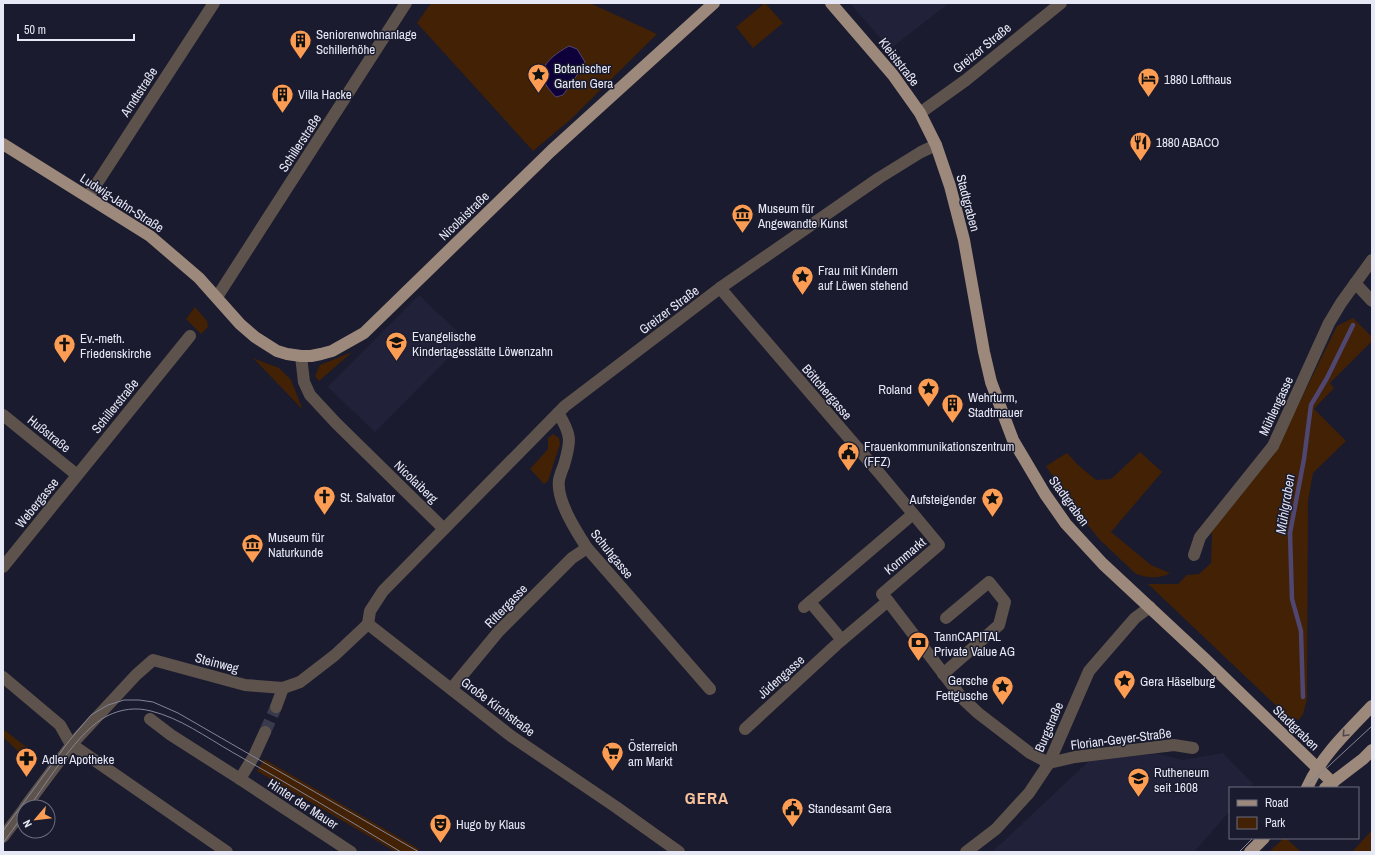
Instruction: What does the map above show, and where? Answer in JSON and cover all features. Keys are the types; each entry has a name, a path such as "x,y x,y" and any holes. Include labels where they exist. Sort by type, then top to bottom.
{"main road":[{"name":"Nicolaistraße","path":"216,297 240,324 255,337 277,351 287,354 311,356 332,351 364,333 557,146 714,3"},
{"name":"Kleiststraße","path":"831,3 893,76 920,113 936,145"},
{"name":"Ludwig-Jahn-Straße","path":"3,144 150,236 200,278 216,297"},
{"name":"Stadtgraben","path":"936,145 950,186 964,240 984,352 991,382 1013,440 1046,494 1066,524 1102,564 1150,606 1317,767 1329,785"},
{"path":"1307,787 1317,767 1342,737 1372,706"},
{"path":"1329,785 1363,759 1372,750"},
{"path":"1250,852 1263,839"}],"street":[{"name":"Arndtstraße","path":"88,197 214,3"},
{"name":"Schillerstraße","path":"216,297 406,3"},
{"name":"Greizer Straße","path":"920,113 966,80 1061,3"},
{"name":"Greizer Straße","path":"444,529 558,413 572,401 720,288 879,178 921,152 936,145"},
{"name":"Mühlengasse","path":"1194,555 1200,537 1273,446 1329,323 1372,260"},
{"path":"1355,283 1372,301"},
{"name":"Böttchergasse","path":"720,288 913,514"},
{"name":"Schillerstraße","path":"78,475 190,336"},
{"name":"Nicolaiberg","path":"301,356 304,382 310,395 336,423 444,529"},
{"name":"Schuhgasse","path":"558,413 568,431 570,445 559,480 560,490 564,505 575,528 587,548 710,689"},
{"name":"Hußstraße","path":"3,415 78,475"},
{"name":"Webergasse","path":"3,567 78,475"},
{"name":"Kornmarkt","path":"839,643 807,605 913,514 939,546 882,594 888,601"},
{"path":"368,624 370,611 383,591 444,529"},
{"name":"Rittergasse","path":"451,688 500,631 572,558 587,548"},
{"path":"943,674 999,625 1005,602 989,582 946,618"},
{"path":"839,643 888,601 962,698 978,713 1030,753 1049,763"},
{"name":"Burgstraße","path":"966,852 1000,824 1029,793 1049,763 1089,671 1135,618 1150,606"},
{"name":"Steinweg","path":"32,799 72,744 136,675 153,660 245,685 283,688 300,682 334,655 368,624"},
{"name":"Große Kirchstraße","path":"368,624 511,736 616,807 679,852"},
{"name":"Jüdengasse","path":"745,729 839,643"},
{"path":"3,677 60,725 72,744 227,852"},
{"path":"276,707 283,688"},
{"name":"Hinter der Mauer","path":"150,718 171,736 240,779 351,852"},
{"path":"240,779 254,756 265,732"},
{"name":"Florian-Geyer-Straße","path":"1049,763 1075,757 1174,744 1193,748"},
{"name":"Steinweg","path":"3,837 16,820"}],"shaded area":[{"path":"850,3 949,3 890,49"},
{"path":"569,46 577,49 585,62 563,95 556,97 544,81 544,68 553,57"},
{"name":"Evangelische Kindertagesstätte Löwenzahn","path":"419,295 466,340 375,432 328,387"},
{"name":"Rutheneum seit 1608","path":"1223,753 1253,784 1251,787 1229,787 1229,812 1194,852 992,852 1091,759 1159,754 1183,760"}],"green space":[{"name":"Botanischer Garten Gera","path":"431,3 590,3 657,34 570,120 533,151 417,23"},
{"path":"765,3 783,23 753,48 736,27"},
{"path":"195,307 207,321 208,327 201,334 186,319"},
{"path":"1353,318 1372,337 1372,341 1330,383 1334,388 1314,409 1346,441 1313,473 1308,501 1307,699 1303,714 1299,720 1286,715 1148,584 1178,584 1187,575 1199,574 1211,563 1212,531 1274,454 1337,326"},
{"path":"352,352 319,381 315,376 320,365"},
{"path":"253,358 279,368 291,380 303,410"},
{"path":"553,434 559,438 560,444 548,481 544,484 530,469 548,449 548,438"},
{"path":"1140,452 1162,472 1111,532 1151,565 1170,573 1158,577 1149,577 1136,574 1100,540 1068,500 1046,466 1067,453 1078,465 1096,480 1111,479"},
{"path":"3,729 30,750 24,757 3,737"},
{"path":"264,759 419,849 417,852 396,852 257,771"},
{"path":"1372,830 1372,852 1352,852"},
{"path":"1283,839 1287,839 1301,852 1269,852"}],"waterway":[{"name":"Mühlgraben","path":"1303,697 1301,631 1292,599 1290,533 1304,459 1311,405 1327,378 1353,325"}],"tunnel":[{"path":"265,732 276,707"}],"tram line":[{"path":"3,831 69,741 91,715 108,705 124,700 139,700 153,702 178,713 419,852"},
{"path":"35,799 75,744 96,723 107,716 129,709 145,710 162,714 193,728 401,852"},
{"path":"1306,787 1372,726"},
{"path":"3,843 16,825"},
{"path":"1239,852 1252,839"}],"place":[{"name":"Seniorenwohnanlage Schillerhöhe","path":"301,60"},
{"name":"Botanischer Garten Gera","path":"539,94"},
{"name":"1880 Lofthaus","path":"1149,98"},
{"name":"Villa Hacke","path":"282,114"},
{"name":"1880 ABACO","path":"1141,162"},
{"name":"Museum für Angewandte Kunst","path":"743,234"},
{"name":"Frau mit Kindern auf Löwen stehend","path":"802,296"},
{"name":"Evangelische Kindertagesstätte Löwenzahn","path":"397,362"},
{"name":"Ev.-meth. Friedenskirche","path":"64,364"},
{"name":"Roland","path":"928,408"},
{"name":"Wehrturm, Stadtmauer","path":"952,424"},
{"name":"Frauenkommunikationszentrum (FFZ)","path":"849,472"},
{"name":"St. Salvator","path":"324,516"},
{"name":"Aufsteigender","path":"992,518"},
{"name":"Museum für Naturkunde","path":"253,564"},
{"name":"TannCAPITAL Private Value AG","path":"918,662"},
{"name":"Gera Häselburg","path":"1125,700"},
{"name":"Gersche Fettgusche","path":"1003,706"},
{"name":"Österreich am Markt","path":"613,772"},
{"name":"Adler Apotheke","path":"27,778"},
{"name":"Rutheneum seit 1608","path":"1139,798"},
{"name":"Standesamt Gera","path":"793,828"},
{"name":"Hugo by Klaus","path":"441,844"}],"district":[{"name":"GERA","path":"707,797"}]}
